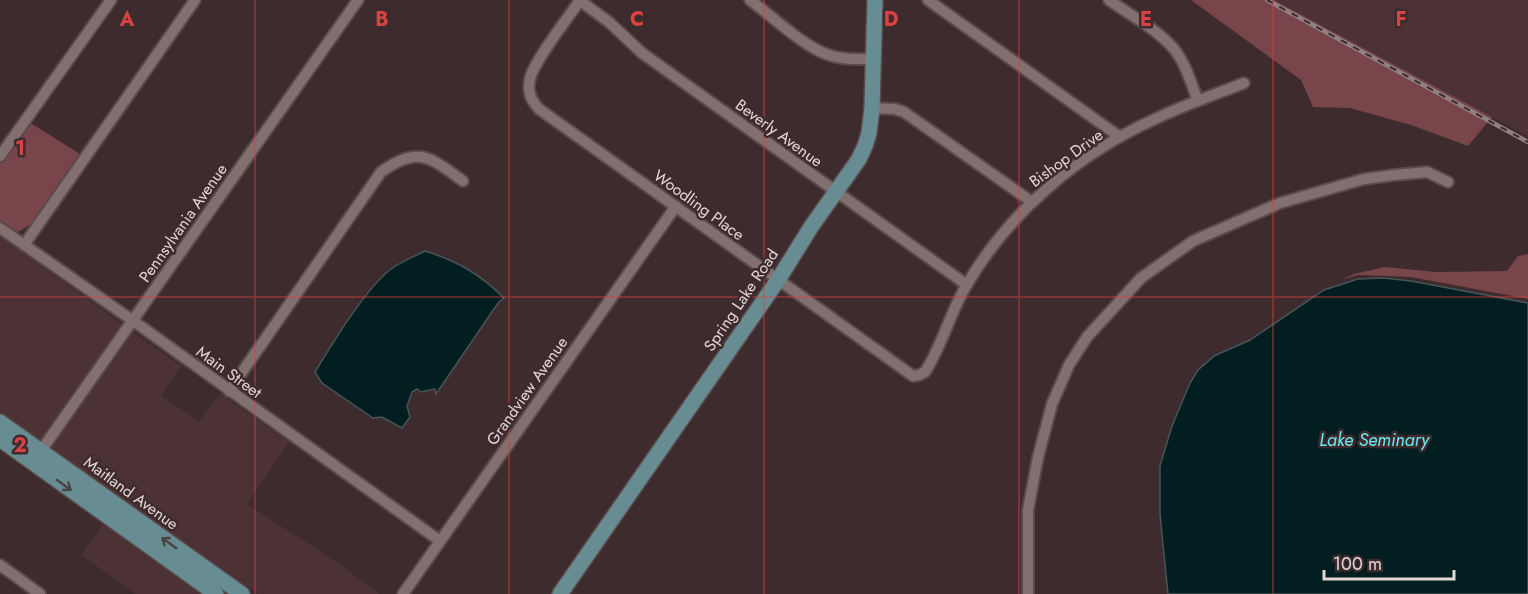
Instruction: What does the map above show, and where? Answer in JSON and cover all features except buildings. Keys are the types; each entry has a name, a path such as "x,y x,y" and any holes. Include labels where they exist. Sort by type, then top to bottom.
{"street":[{"path":"0,156 111,0"},
{"path":"24,245 195,0"},
{"name":"Pennsylvania Avenue","path":"37,457 358,0"},
{"name":"Woodling Place","path":"580,0 533,69 529,91 531,100 539,109 906,372 913,376 919,375"},
{"name":"Beverly Avenue","path":"580,0 609,21 642,53 967,285"},
{"path":"750,0 814,48 839,58 873,59"},
{"name":"Spring Lake Road","path":"560,594 859,159 869,133 872,108 875,0"},
{"path":"928,0 1120,137"},
{"path":"1109,0 1174,49 1184,64 1198,101"},
{"name":"Bishop Drive","path":"919,375 929,366 950,316 967,285 989,252 1032,202 1068,171 1120,137 1155,119 1244,83"},
{"path":"872,108 895,109 912,116 1032,202"},
{"path":"230,391 381,172 407,157 420,156 433,160 463,181"},
{"path":"1028,594 1028,510 1038,457 1052,404 1069,365 1088,337 1141,278 1193,241 1280,202 1364,179 1394,175 1427,172 1448,182"},
{"name":"Grandview Avenue","path":"403,594 676,206"},
{"name":"Main Street","path":"0,228 440,541"},
{"name":"Maitland Avenue","path":"3,435 37,457 212,588 242,594"},
{"path":"0,565 24,590 40,594"}],"shaded area":[{"path":"1191,0 1274,0 1492,117 1468,146 1411,125 1350,108 1313,107 1301,80"},
{"path":"1274,0 1528,0 1528,136 1492,117"},
{"path":"29,122 80,154 31,224 18,232 0,223 0,162"},
{"path":"0,236 123,325 40,443 0,415"},
{"path":"1528,254 1528,299 1411,277 1358,275 1341,280 1354,274 1385,267 1436,272 1507,271 1518,256"},
{"path":"131,331 181,366 161,396 199,421 220,394 289,442 247,504 338,563 379,594 258,594 49,449"},
{"path":"104,523 201,591 198,594 136,594 81,555"}],"water":[{"path":"425,251 467,269 504,298 498,303 436,394 435,389 421,392 417,389 412,392 407,406 410,417 402,428 382,417 373,418 322,383 315,372 350,317 381,278 395,266"},
{"name":"Lake Seminary","path":"1383,278 1411,281 1528,303 1528,594 1168,594 1160,514 1160,466 1172,426 1198,370 1214,356 1250,340 1324,290 1358,279"}],"railway":[{"path":"1267,0 1528,142"}]}
